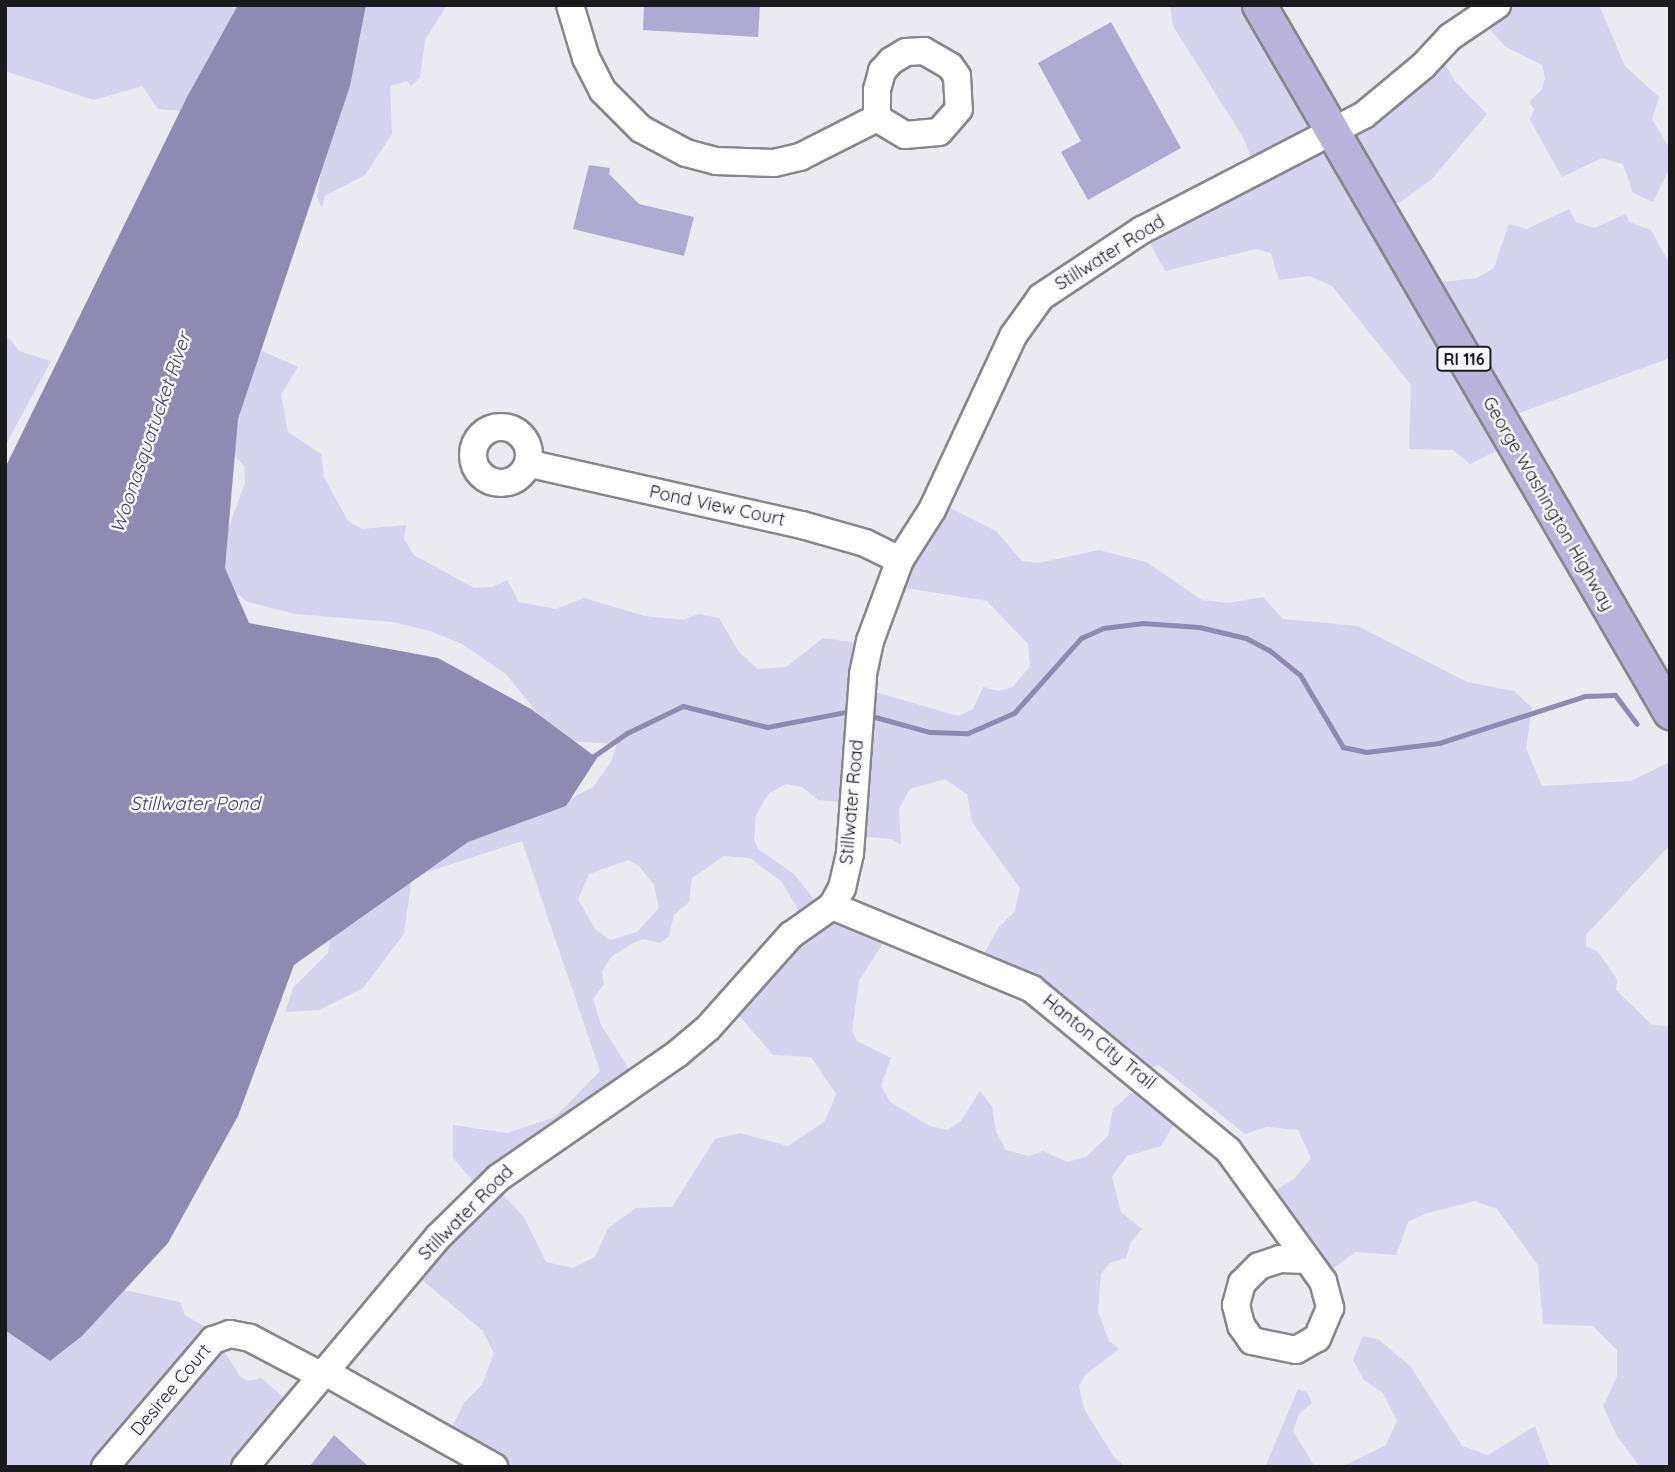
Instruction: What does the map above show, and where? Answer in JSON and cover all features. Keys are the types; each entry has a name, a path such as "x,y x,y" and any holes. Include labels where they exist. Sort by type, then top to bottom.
{"main road":[{"name":"George Washington Highway","path":"1259,5 1670,712"}],"street":[{"path":"570,5 586,58 603,91 641,129 686,153 716,161 774,163 800,158 877,118"},
{"name":"Stillwater Road","path":"245,1467 448,1226 498,1178 677,1055 708,1028 791,935 832,906 842,888 850,853 863,674 900,560 932,510 1013,336 1041,297 1142,230 1333,134 1363,115 1423,66 1450,37 1497,5"},
{"name":"Pond View Court","path":"531,464 802,525 865,543 900,560"},
{"name":"Hanton City Trail","path":"832,906 1032,989 1228,1150 1307,1260"},
{"path":"1280,1259 1307,1260 1323,1281 1330,1308 1317,1338 1296,1350 1252,1341 1236,1305 1242,1283 1259,1266 1280,1259"},
{"name":"Desiree Court","path":"106,1467 213,1340 230,1334 250,1338 324,1374 494,1467"}],"shaded area":[{"path":"5,5 249,5 182,111 158,109 142,86 94,100 5,71"},
{"path":"348,5 447,5 425,40 420,78 411,86 407,81 390,86 392,134 365,175 325,196 322,208 317,197"},
{"path":"1170,5 1257,5 1331,132 1433,45 1455,81 1487,114 1432,179 1399,203 1369,199 1449,334 1443,282 1477,278 1494,268 1509,224 1527,229 1569,209 1576,222 1594,228 1626,214 1629,222 1651,230 1670,265 1670,358 1514,415 1510,444 1470,464 1453,450 1409,449 1411,385 1332,286 1309,276 1279,280 1271,253 1256,249 1165,271 1144,232 1257,172 1243,137 1173,26"},
{"path":"1485,5 1599,5 1625,66 1659,97 1652,119 1670,149 1670,167 1653,202 1633,193 1623,164 1602,158 1562,177 1530,120 1534,109 1529,102 1542,89 1545,78 1542,65 1506,47 1476,15"},
{"path":"5,334 19,351 51,361 5,446"},
{"path":"262,351 298,367 281,395 288,432 321,454 324,477 348,521 362,529 406,525 404,539 414,555 474,588 492,587 507,580 519,602 555,609 584,598 645,616 684,620 698,614 719,618 739,652 758,669 786,667 823,638 871,645 865,689 958,716 973,709 983,687 999,691 1013,687 1030,666 1028,644 987,601 893,586 940,503 996,531 1022,561 1038,563 1099,550 1146,562 1202,600 1227,603 1263,597 1283,619 1358,626 1467,682 1514,691 1532,708 1526,748 1542,786 1631,781 1670,762 1670,845 1586,935 1586,946 1598,952 1617,979 1616,990 1651,1024 1670,1027 1670,1467 1640,1467 1617,1436 1603,1406 1617,1377 1617,1350 1593,1326 1543,1324 1538,1265 1497,1209 1475,1201 1427,1213 1408,1222 1396,1255 1356,1252 1318,1279 1265,1197 1295,1178 1311,1158 1298,1130 1267,1127 1245,1134 1159,1065 1139,1072 980,961 999,927 1015,911 1020,888 972,822 967,794 945,779 910,789 899,809 901,845 891,839 855,836 855,803 818,800 802,787 786,784 769,793 756,815 754,840 758,849 794,874 823,911 890,932 859,981 852,1031 857,1041 891,1058 881,1086 890,1102 930,1126 947,1130 961,1121 980,1091 992,1106 996,1132 1006,1150 1029,1156 1043,1151 1067,1162 1086,1157 1108,1136 1113,1109 1132,1093 1163,1092 1184,1108 1161,1146 1127,1156 1112,1177 1121,1212 1142,1229 1131,1242 1126,1258 1110,1263 1101,1274 1098,1311 1109,1341 1119,1349 1085,1375 1079,1386 1084,1409 1114,1457 1126,1467 496,1467 447,1437 464,1403 482,1385 494,1353 482,1330 416,1275 483,1193 453,1158 453,1125 507,1133 555,1117 600,1071 522,841 412,877 404,934 363,988 319,1010 285,1012 293,988 328,953 333,915 411,846 570,799 593,787 611,762 617,744 579,742 555,735 506,674 462,644 430,631 393,622 295,614 248,602 236,593 223,573 224,540 245,483 244,466 222,439 225,420","holes":["724,856 750,858 781,881 807,925 731,1006 773,1055 811,1057 836,1094 825,1121 788,1146 740,1133 715,1139 672,1207 636,1208 608,1228 595,1257 573,1268 546,1262 524,1217 495,1186 638,1083 601,1025 593,999 604,984 602,971 611,957 633,943 643,939 660,943 669,936 674,915 689,902 692,878","628,860 639,866 654,885 659,908 637,932 610,940 595,929 578,899 589,874"]},
{"path":"115,1288 180,1302 185,1315 240,1347 219,1343 240,1376 247,1381 261,1378 295,1407 247,1467 5,1467 5,1316"},
{"path":"1363,1336 1378,1339 1410,1366 1462,1446 1488,1455 1535,1426 1550,1467 1341,1467 1386,1445 1397,1421 1383,1393 1364,1380 1353,1360"},
{"path":"1298,1389 1307,1392 1312,1403 1299,1414 1293,1431 1315,1467 1265,1467"}],"water":[{"name":"Stillwater Pond","path":"238,5 366,5 350,86 238,419 225,568 249,623 438,658 531,709 597,758 566,806 468,842 294,965 238,1116 168,1243 82,1336 50,1361 5,1330 5,468 187,97"}],"building":[{"path":"644,5 760,5 758,37 643,30"},
{"path":"1111,22 1181,148 1088,200 1061,152 1081,141 1038,63"},
{"path":"589,165 610,168 609,174 639,204 694,217 684,256 573,229"},
{"path":"334,1435 369,1467 309,1467"}],"waterway":[{"path":"875,717 930,732 968,733 1014,713 1081,638 1103,628 1142,623 1199,627 1246,638 1269,650 1300,675 1343,747 1366,752 1439,743 1585,696 1615,695 1637,724"},
{"path":"591,758 627,733 683,706 767,727 851,711"}],"water label":[{"name":"Woonasquatucket River","path":"151,433"}]}
